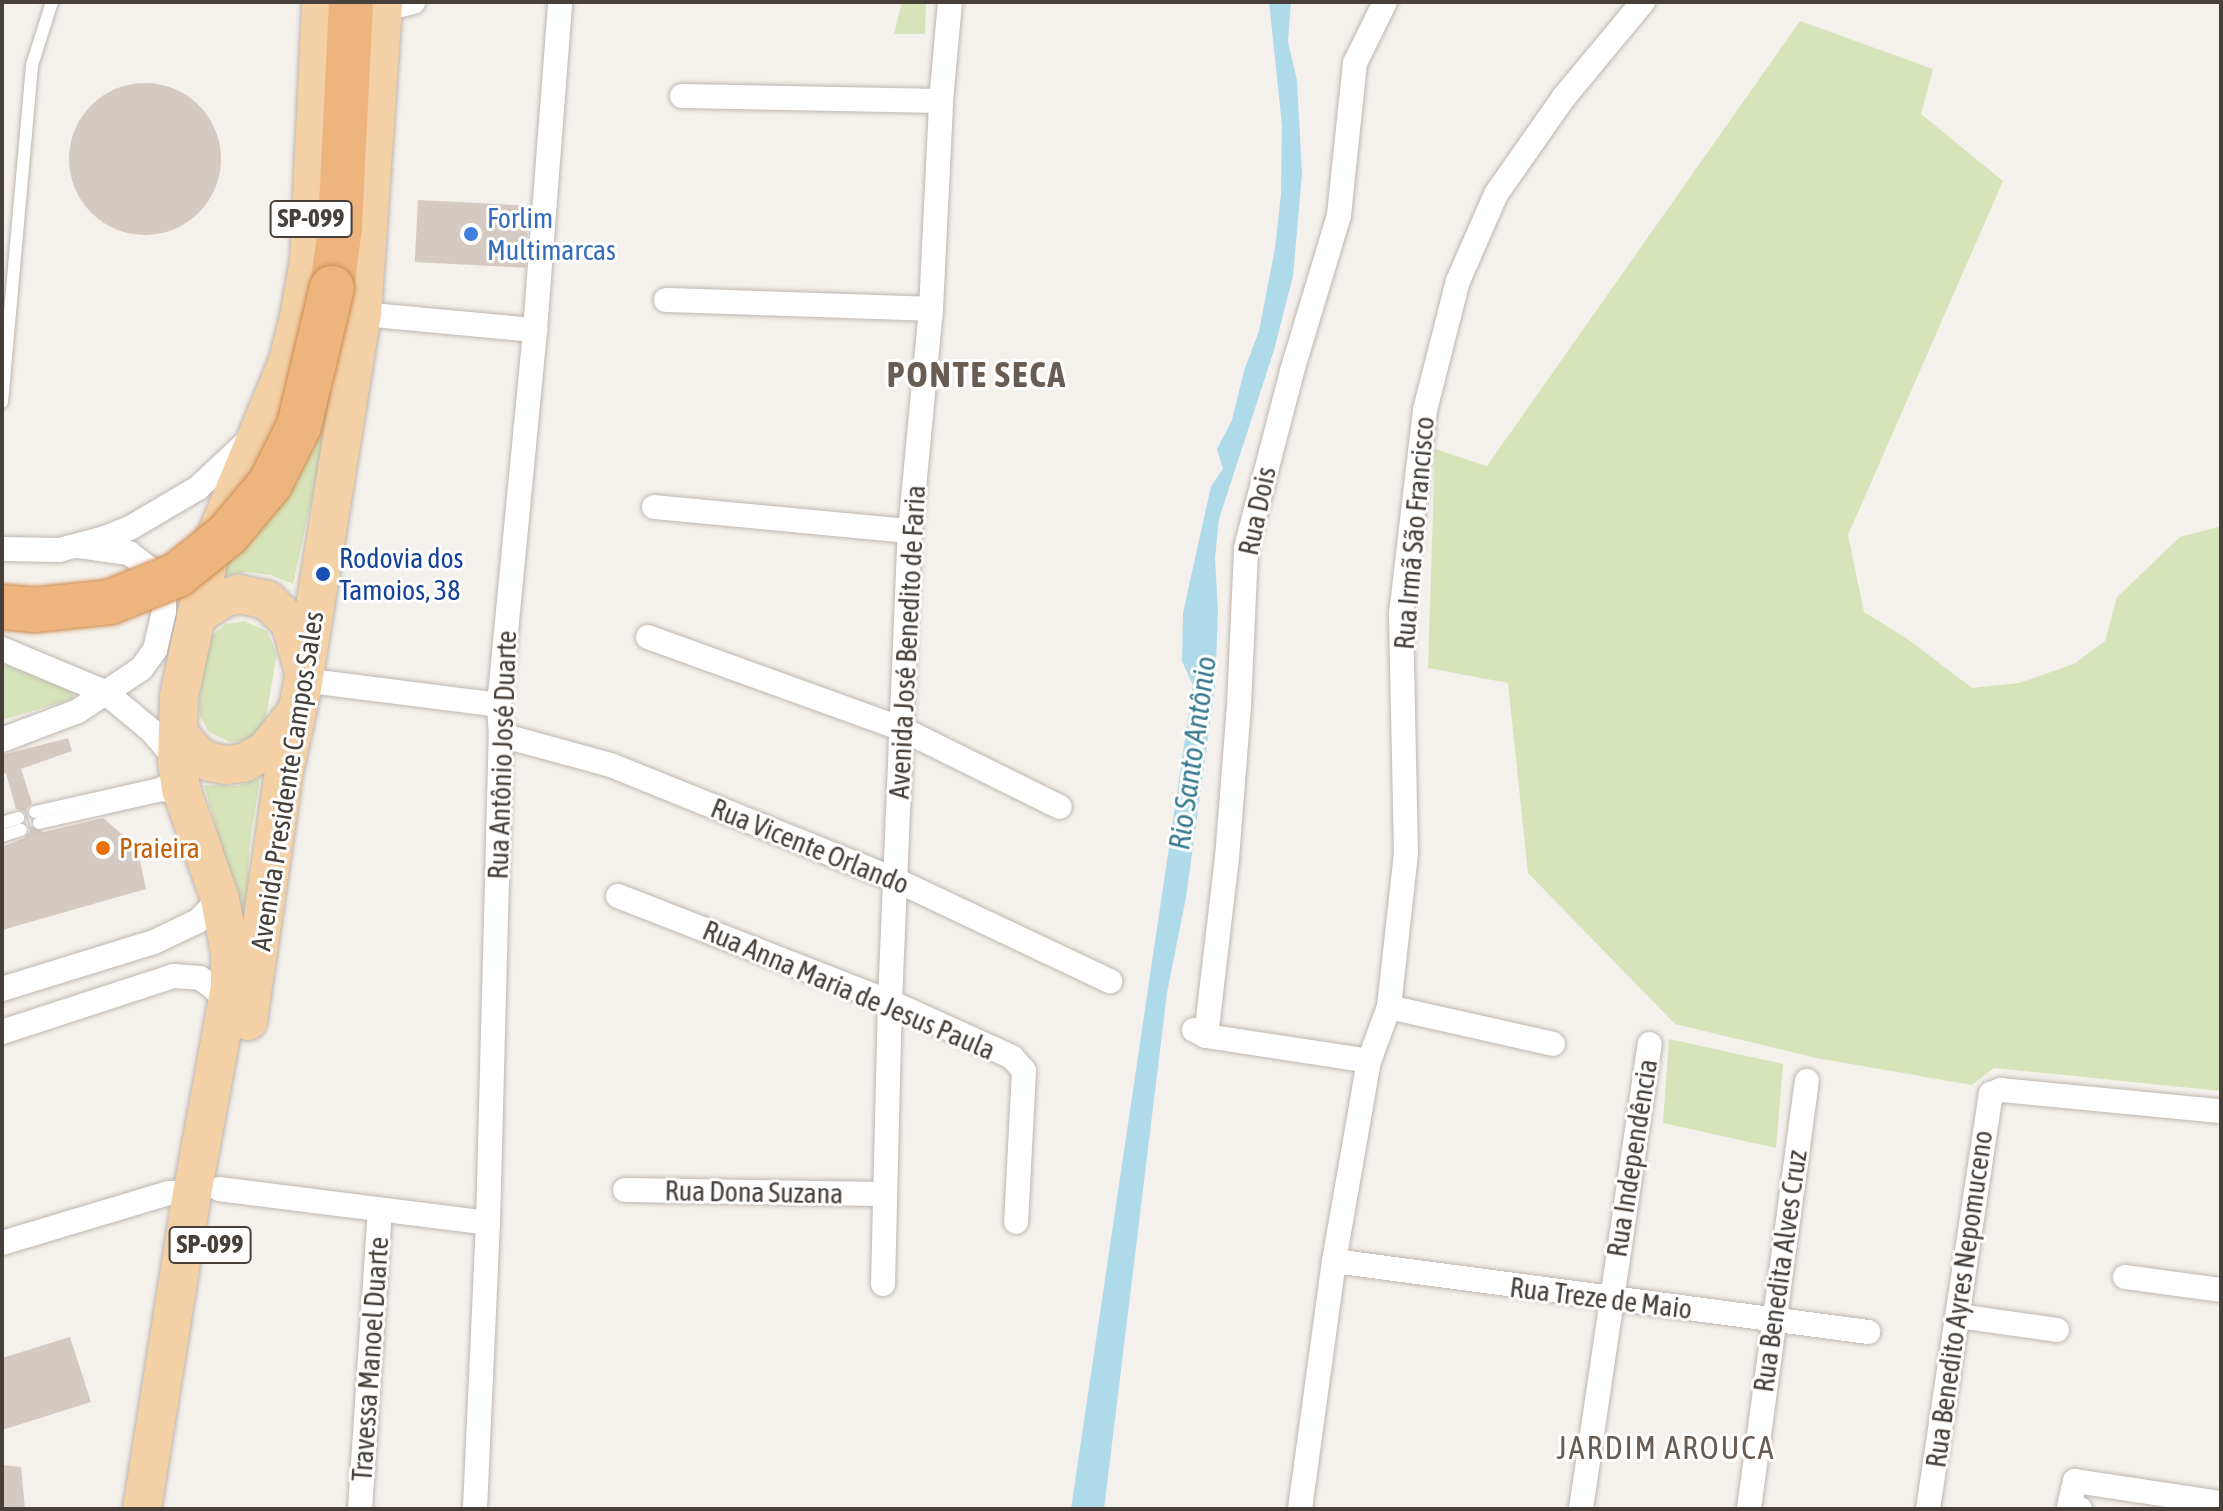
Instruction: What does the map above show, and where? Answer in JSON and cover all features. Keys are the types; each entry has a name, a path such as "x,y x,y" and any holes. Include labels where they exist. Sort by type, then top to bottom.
{"highway":[{"path":"2,607 45,609 110,602 177,575 228,534 270,484 299,426 347,301 340,227 383,4"}],"main road":[{"name":"Avenida Presidente Campos Sales","path":"167,1509 228,1004 230,952 220,899 175,770 179,696 211,548 288,361 309,260 321,2"},
{"name":"Avenida Presidente Campos Sales","path":"142,1509 206,1192 299,699 347,301"},
{"name":"SP-099","path":"175,770 197,755 226,765 243,763 266,750 299,699 296,634 290,622 267,600 239,594 216,602 196,616"}],"street":[{"name":"Rua Antônio José Duarte","path":"475,1509 488,1223 501,735 499,705 535,330 560,2"},
{"name":"Avenida José Benedito de Faria","path":"883,1284 890,1002 910,531 931,309 941,101 950,2"},
{"name":"Rua Dois","path":"1369,1061 1199,1033 1228,843 1246,548 1292,371 1339,215 1355,63 1385,2"},
{"name":"Rua Irmã São Francisco","path":"1300,1509 1334,1261 1369,1061 1389,1007 1406,854 1401,614 1425,410 1458,281 1496,194 1564,97 1643,2"},
{"path":"682,96 941,101"},
{"path":"666,300 931,309"},
{"path":"347,301 535,330"},
{"path":"2,549 43,551 78,546 130,528 198,488 260,427"},
{"path":"654,507 910,531"},
{"path":"2,740 78,711 141,669 155,650 164,612 164,595 141,559 113,548 78,546"},
{"path":"648,637 900,728 1060,807"},
{"path":"2,649 105,692 152,731 175,770"},
{"path":"299,699 318,682 499,705"},
{"name":"Rua Vicente Orlando","path":"501,735 611,765 896,880 1110,981"},
{"name":"Rua Anna Maria de Jesus Paula","path":"618,896 890,1002 1012,1057 1024,1071 1016,1222"},
{"path":"2,989 154,942 198,921 220,899"},
{"path":"2,1032 173,976 200,978 228,1004"},
{"path":"1389,1007 1553,1044"},
{"name":"Rua Independência","path":"1581,1509 1650,1044"},
{"name":"Rua Benedita Alves Cruz","path":"1749,1509 1807,1081"},
{"name":"Rua Benedito Ayres Nepomuceno","path":"1928,1509 1959,1316 1988,1100 1994,1092 2221,1111"},
{"name":"Rua Dona Suzana","path":"625,1190 884,1194"},
{"path":"2,1243 169,1193 206,1192 488,1223"},
{"name":"Travessa Manoel Duarte","path":"360,1509 380,1210"},
{"name":"Rua Treze de Maio","path":"1334,1261 1868,1332"},
{"path":"2125,1277 2221,1290"},
{"path":"1959,1316 2057,1330"},
{"path":"2080,1509 2069,1507 2075,1481 2221,1503"}],"lane":[{"path":"2,402 32,65 52,2"},
{"path":"175,770 168,795 37,818 175,770"},
{"path":"2,823 20,824 2,836"}],"green space":[{"path":"902,2 926,2 925,34 894,34"},
{"path":"1800,21 1933,69 1921,114 2003,181 1848,535 1864,612 1909,640 1972,688 2019,683 2074,664 2105,641 2117,597 2180,537 2221,526 2221,1091 1994,1068 1972,1085 1816,1058 1675,1024 1528,873 1508,683 1428,668 1435,449 1487,466"},
{"path":"337,386 293,584 271,575 247,572 224,576 226,556 327,394"},
{"path":"244,621 267,631 277,654 265,723 248,740 230,742 209,732 200,716 199,704 206,647 211,636 226,624"},
{"path":"2,664 73,690 73,699 2,720"},
{"path":"260,778 249,849 246,952 241,914 204,785 238,786"},
{"path":"1669,1039 1783,1064 1776,1148 1663,1123"}],"water":[{"name":"Rio Santo Antônio","path":"1269,2 1291,2 1288,42 1297,80 1302,174 1293,276 1274,350 1219,519 1215,558 1218,612 1215,687 1186,897 1167,993 1104,1509 1071,1509 1193,685 1182,661 1183,613 1211,486 1223,469 1217,449 1232,420 1244,371 1259,331 1275,248 1281,194 1282,125"}],"building":[{"path":"145,83 174,89 199,105 215,130 221,159 215,188 199,213 174,229 145,235 116,229 91,213 75,188 69,159 75,130 91,105 116,89"},
{"name":"Forlim Multimarcas","path":"418,200 529,206 526,268 415,262"},
{"path":"68,738 72,751 21,769 32,803 26,810 30,826 44,832 103,818 137,847 146,889 2,930 2,847 24,838 30,831 25,812 16,809 6,773 2,774 2,755"},
{"path":"70,1337 91,1402 2,1430 2,1358"},
{"path":"2,1465 21,1467 25,1509 2,1509"}],"place":[{"name":"Forlim Multimarcas","path":"471,234"},
{"name":"Rodovia dos Tamoios, 38","path":"323,574"},
{"name":"Praieira","path":"103,848"}],"district":[{"name":"PONTE SECA","path":"977,375"},
{"name":"JARDIM AROUCA","path":"1666,1448"}]}
